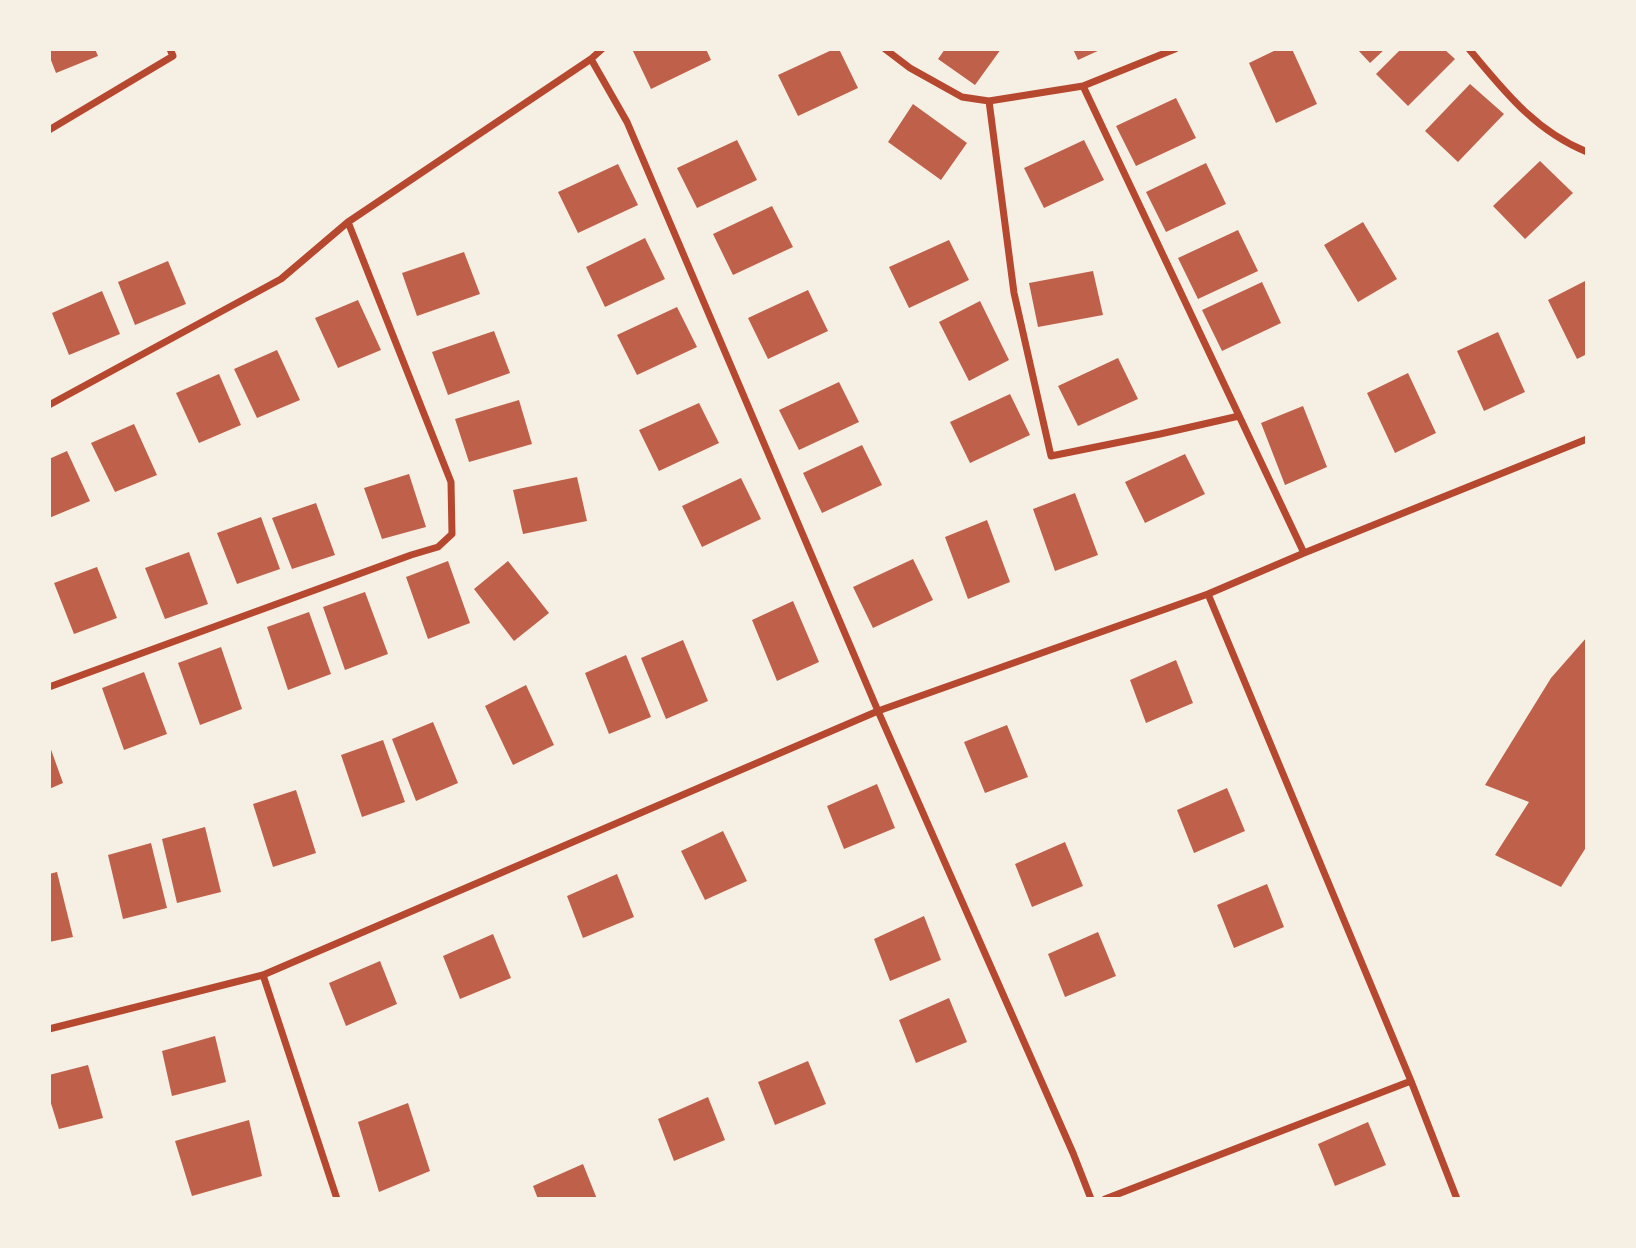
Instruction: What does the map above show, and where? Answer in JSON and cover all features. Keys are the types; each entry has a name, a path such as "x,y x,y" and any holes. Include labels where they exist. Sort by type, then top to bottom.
{"street":[{"path":"49,130 173,56 170,49"},
{"path":"49,405 281,279 348,222 602,49"},
{"path":"885,49 910,68 962,97 989,101 1083,86 1175,49"},
{"path":"1469,49 1509,98 1545,130 1587,152"},
{"path":"591,59 627,122 878,711 1062,1127 1091,1199"},
{"path":"1083,86 1304,553"},
{"path":"989,101 1014,293 1051,456 1239,416"},
{"path":"49,687 438,547 452,534 451,482 348,222"},
{"path":"49,1029 263,975 878,711 1208,594 1587,439"},
{"path":"1208,594 1457,1199"},
{"path":"263,975 337,1199"},
{"path":"1105,1199 1410,1081"}],"building":[{"path":"49,49 95,49 98,56 56,73"},
{"path":"632,49 706,49 711,60 651,89"},
{"path":"839,49 858,88 798,116 778,75"},
{"path":"945,49 1001,49 975,85 938,59"},
{"path":"1073,49 1102,49 1078,60"},
{"path":"1278,49 1292,49 1317,104 1276,123 1249,63"},
{"path":"1357,49 1385,49 1370,63"},
{"path":"1401,49 1444,49 1455,59 1408,106 1376,74"},
{"path":"1470,84 1504,114 1458,162 1425,131"},
{"path":"1176,98 1196,138 1136,166 1116,126"},
{"path":"913,104 967,143 941,180 888,142"},
{"path":"737,140 757,180 697,208 677,168"},
{"path":"1084,140 1104,180 1044,208 1024,168"},
{"path":"1540,161 1573,193 1525,239 1493,206"},
{"path":"1206,163 1226,204 1166,232 1146,192"},
{"path":"618,164 638,205 578,233 558,192"},
{"path":"772,206 793,247 733,275 713,234"},
{"path":"1363,222 1397,279 1358,302 1324,245"},
{"path":"1238,230 1258,271 1198,299 1178,258"},
{"path":"645,238 665,279 605,307 586,267"},
{"path":"949,240 969,280 909,308 889,267"},
{"path":"464,252 480,294 417,316 402,273"},
{"path":"168,261 186,304 135,325 118,282"},
{"path":"1093,271 1103,315 1038,327 1029,283"},
{"path":"1587,280 1587,354 1577,359 1548,300"},
{"path":"1262,282 1281,323 1222,351 1202,310"},
{"path":"808,290 828,331 768,359 748,318"},
{"path":"102,291 120,334 69,355 52,313"},
{"path":"358,300 381,350 338,368 315,318"},
{"path":"980,301 1009,360 969,381 939,322"},
{"path":"677,307 697,347 637,375 617,335"},
{"path":"494,331 510,373 448,395 432,352"},
{"path":"1498,332 1525,392 1484,411 1457,351"},
{"path":"277,350 300,400 257,418 234,369"},
{"path":"1118,358 1138,399 1078,426 1058,386"},
{"path":"1408,373 1436,433 1395,453 1367,393"},
{"path":"219,374 241,425 199,443 176,393"},
{"path":"839,382 859,422 799,450 779,410"},
{"path":"1010,394 1030,435 970,463 950,422"},
{"path":"519,400 532,444 469,462 455,419"},
{"path":"699,403 719,443 659,471 639,430"},
{"path":"1303,406 1327,467 1285,485 1261,423"},
{"path":"134,424 157,475 115,492 91,443"},
{"path":"862,445 882,485 822,513 803,473"},
{"path":"67,451 90,501 49,518 49,459"},
{"path":"1185,454 1205,494 1145,523 1125,482"},
{"path":"409,474 426,527 382,539 364,488"},
{"path":"577,477 587,521 523,534 513,490"},
{"path":"741,478 761,519 702,547 682,506"},
{"path":"1075,493 1098,555 1055,571 1033,509"},
{"path":"316,503 335,555 292,569 272,518"},
{"path":"261,517 280,569 237,584 217,533"},
{"path":"987,520 1010,582 968,599 945,537"},
{"path":"189,552 208,604 165,619 145,568"},
{"path":"913,559 933,600 873,628 853,587"},
{"path":"448,561 470,623 428,639 406,577"},
{"path":"508,561 549,613 514,641 474,589"},
{"path":"97,567 117,618 74,634 54,583"},
{"path":"365,592 388,654 345,670 323,607"},
{"path":"793,601 819,662 777,681 752,620"},
{"path":"309,612 331,674 288,690 267,627"},
{"path":"1587,637 1587,850 1585,849 1561,887 1495,855 1529,802 1485,785 1551,678"},
{"path":"683,640 708,701 666,719 641,658"},
{"path":"221,647 242,709 200,725 178,663"},
{"path":"626,655 651,717 609,734 585,673"},
{"path":"1176,660 1193,703 1146,723 1130,680"},
{"path":"144,672 167,734 124,750 102,688"},
{"path":"526,685 554,745 513,765 485,706"},
{"path":"433,722 458,783 416,801 392,739"},
{"path":"1007,725 1028,777 985,793 964,742"},
{"path":"383,740 405,802 362,817 341,755"},
{"path":"49,744 63,783 49,789"},
{"path":"877,784 895,828 844,849 827,806"},
{"path":"1227,788 1245,831 1194,853 1177,810"},
{"path":"296,790 316,853 273,867 253,804"},
{"path":"205,827 221,892 177,903 162,839"},
{"path":"723,831 747,881 705,900 681,851"},
{"path":"1065,842 1083,886 1032,907 1015,864"},
{"path":"151,843 167,908 123,919 108,855"},
{"path":"57,872 73,937 49,942 49,874"},
{"path":"617,874 634,917 583,938 567,896"},
{"path":"1267,884 1284,927 1234,948 1217,905"},
{"path":"924,916 941,960 890,981 874,939"},
{"path":"1098,932 1116,976 1065,997 1048,954"},
{"path":"493,934 511,978 460,999 443,956"},
{"path":"380,961 397,1004 346,1026 329,983"},
{"path":"949,998 967,1042 916,1063 899,1020"},
{"path":"215,1036 226,1082 172,1096 162,1051"},
{"path":"808,1061 826,1104 775,1125 758,1082"},
{"path":"88,1065 103,1118 59,1129 49,1097 49,1075"},
{"path":"708,1097 725,1140 674,1161 658,1119"},
{"path":"408,1103 430,1171 379,1192 358,1122"},
{"path":"249,1120 262,1176 192,1196 175,1141"},
{"path":"1368,1122 1386,1165 1335,1186 1318,1144"},
{"path":"583,1164 597,1199 538,1199 533,1186"}]}
